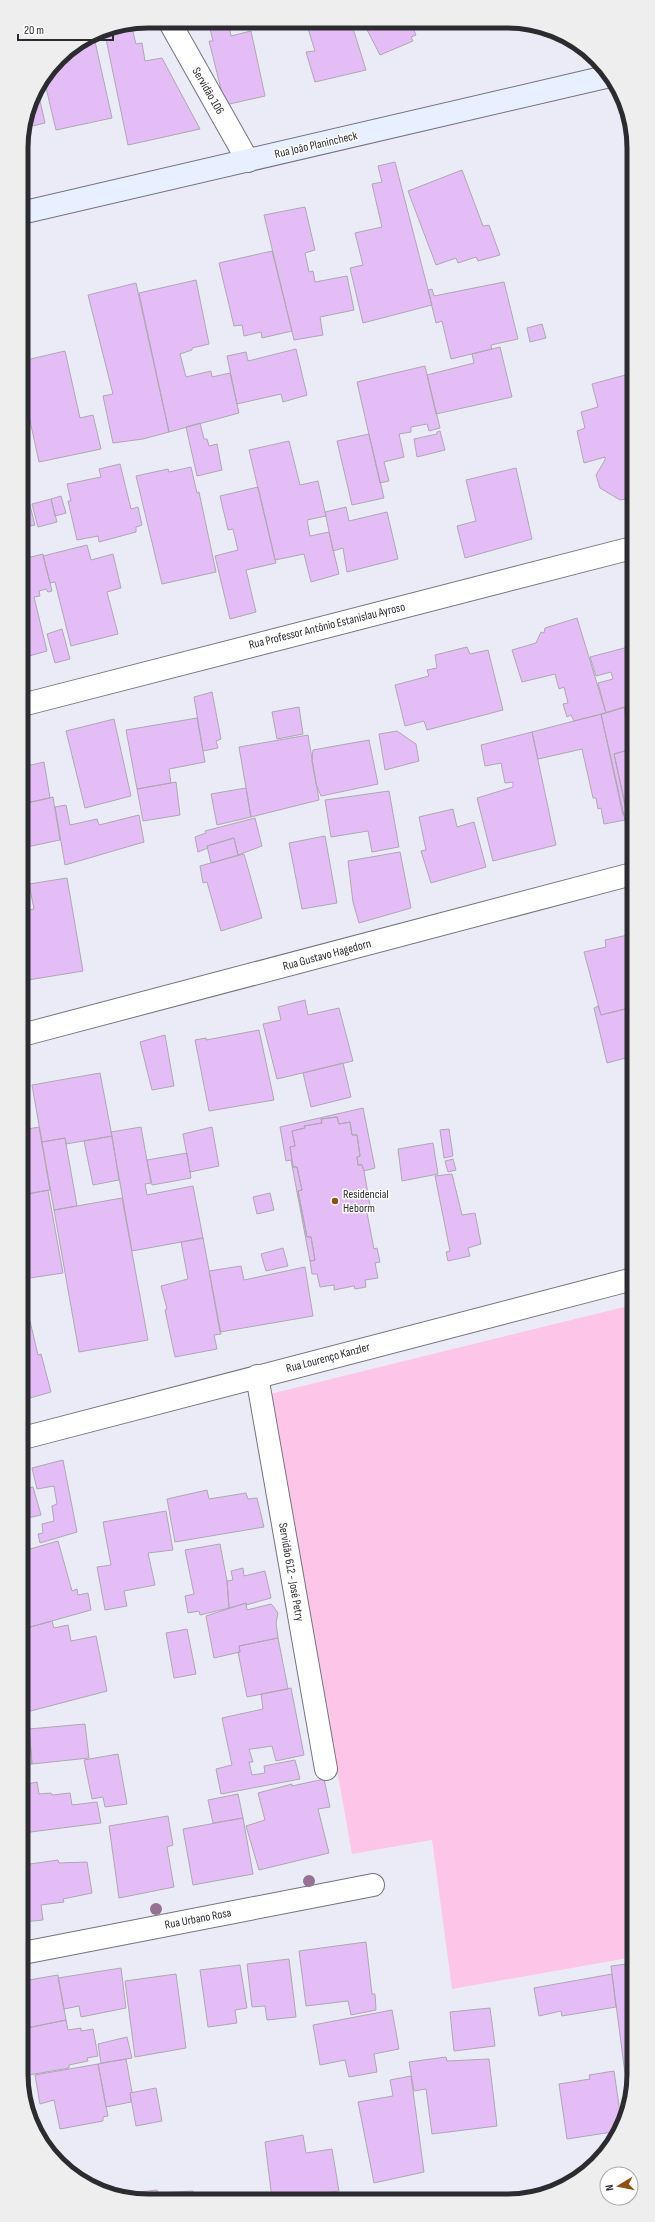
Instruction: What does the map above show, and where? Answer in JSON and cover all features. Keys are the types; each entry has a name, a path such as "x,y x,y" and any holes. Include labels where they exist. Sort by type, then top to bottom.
{"main road":[{"name":"Rua João Planincheck","path":"28,211 604,77"}],"street":[{"name":"Servidão 106","path":"173,28 248,161"},
{"name":"Rua Professor Antônio Estanislau Ayroso","path":"28,703 627,549"},
{"name":"Rua Gustavo Hagedorn","path":"28,1033 627,875"},
{"name":"Rua Lourenço Kanzler","path":"28,1437 627,1281"},
{"name":"Servidão 612 - José Petry","path":"257,1376 326,1769"},
{"name":"Rua Urbano Rosa","path":"28,1952 373,1885"}],"shaded area":[{"path":"627,1306 627,1958 452,1989 432,1840 352,1854 270,1394"}],"building":[{"path":"230,28 231,36 251,31 265,96 225,105 209,41 213,41 210,29"},
{"path":"308,28 353,28 366,70 315,82 306,52 315,51"},
{"path":"366,28 413,28 416,35 411,37 413,41 380,55"},
{"path":"132,29 136,44 142,43 145,61 162,58 200,129 128,145 105,36"},
{"path":"95,40 112,118 56,130 46,85 69,58 81,48"},
{"path":"39,97 45,123 30,127"},
{"path":"395,162 432,305 363,323 350,268 363,265 355,233 382,227 372,184 382,182 378,166"},
{"path":"462,170 483,226 489,225 500,255 478,261 476,257 458,263 456,258 436,265 408,191"},
{"path":"305,207 315,250 305,253 309,272 313,271 315,282 347,276 354,310 320,317 323,335 294,340 264,215"},
{"path":"272,251 292,331 262,338 261,332 244,336 242,325 234,326 219,263"},
{"path":"196,280 209,344 192,348 192,350 180,354 186,377 211,371 212,377 230,373 239,413 169,432 139,293"},
{"path":"504,282 518,339 491,345 492,349 451,359 442,321 436,323 428,290 432,289 434,296"},
{"path":"136,283 169,432 143,439 113,443 103,396 113,394 88,295"},
{"path":"542,324 546,338 530,342 527,328"},
{"path":"500,347 512,397 436,414 427,375 474,363 472,354"},
{"path":"296,349 307,395 283,402 281,394 237,404 227,356 246,352 248,361"},
{"path":"65,351 80,418 93,415 101,449 39,462 28,412 28,360"},
{"path":"425,366 440,428 429,431 427,424 411,427 411,432 399,434 404,457 384,462 389,481 380,483 357,382"},
{"path":"627,375 627,499 620,500 600,488 596,475 605,460 605,457 584,463 577,431 585,428 581,412 598,407 592,384"},
{"path":"200,423 204,439 207,439 209,446 217,444 222,470 197,476 186,427"},
{"path":"440,431 445,450 417,457 414,439 437,434 437,432"},
{"path":"369,434 384,498 352,505 337,441"},
{"path":"289,441 300,485 318,481 326,516 307,520 310,536 329,532 339,574 311,582 304,554 275,560 249,450"},
{"path":"120,464 131,509 138,507 142,525 136,527 136,532 99,542 98,536 77,540 68,501 71,501 67,484 101,477 99,469"},
{"path":"191,467 197,493 199,492 216,572 162,584 136,476 168,469 169,472"},
{"path":"516,468 532,539 465,558 457,526 476,521 466,480"},
{"path":"258,487 276,563 246,570 256,612 230,619 215,556 238,550 233,529 228,530 220,496"},
{"path":"61,496 66,513 55,516 51,499"},
{"path":"28,498 35,525 28,527"},
{"path":"51,499 57,522 38,527 32,504"},
{"path":"346,507 349,521 387,512 398,559 347,572 343,548 333,551 325,512"},
{"path":"87,545 91,560 113,554 121,588 107,592 118,634 71,646 55,582 50,583 43,556"},
{"path":"43,554 52,591 48,592 46,589 39,591 40,596 34,597 47,651 28,656 28,558"},
{"path":"577,618 606,713 574,721 571,715 567,717 563,704 568,703 564,687 559,689 555,674 522,682 512,650 536,643 541,632 544,633 545,628"},
{"path":"62,629 70,659 55,663 47,634"},
{"path":"467,647 470,654 488,650 503,710 427,730 424,721 405,726 395,685 429,676 427,670 437,668 435,655"},
{"path":"627,647 627,707 606,713 598,683 613,679 611,672 596,676 590,657"},
{"path":"212,692 221,739 216,741 218,748 203,751 194,697"},
{"path":"299,707 303,734 277,739 272,712"},
{"path":"624,707 627,723 627,750 614,754 627,815 623,815 601,714"},
{"path":"601,714 625,820 604,824 601,808 598,809 596,798 593,798 582,749 538,759 532,732"},
{"path":"197,718 205,762 169,769 171,783 137,789 126,730"},
{"path":"114,719 131,796 85,808 66,731"},
{"path":"397,731 416,744 419,761 385,770 379,734"},
{"path":"532,732 556,845 493,861 477,798 513,787 513,782 505,783 501,763 485,766 481,745"},
{"path":"308,735 319,800 251,817 239,747"},
{"path":"369,740 378,784 321,796 316,784 312,761 313,750"},
{"path":"627,750 627,812 614,754"},
{"path":"44,762 50,798 28,803 28,766"},
{"path":"176,782 180,815 143,821 137,789"},
{"path":"246,788 251,817 217,825 211,794"},
{"path":"389,791 399,847 372,852 368,831 331,837 325,800"},
{"path":"53,797 60,840 28,847 28,803"},
{"path":"66,805 70,825 97,819 99,825 139,815 144,842 65,865 55,807"},
{"path":"453,809 457,827 474,822 486,867 431,883 421,851 426,850 419,817"},
{"path":"255,818 262,846 238,855 234,838 207,846 208,848 198,852 195,837 206,833 205,831"},
{"path":"325,836 337,903 302,909 289,843"},
{"path":"234,838 238,855 211,863 207,846"},
{"path":"400,852 411,908 359,923 353,902 348,861"},
{"path":"244,854 262,918 221,931 207,882 203,883 200,866"},
{"path":"67,878 83,971 28,980 28,910 34,909 29,884"},
{"path":"627,935 627,1008 601,1015 584,952 606,947 605,940"},
{"path":"305,1000 308,1015 339,1008 353,1061 277,1079 263,1024 281,1020 278,1007"},
{"path":"598,1006 601,1015 625,1009 627,1016 627,1058 607,1063 594,1008"},
{"path":"259,1030 274,1100 209,1111 195,1040 206,1038 206,1040"},
{"path":"165,1035 174,1086 152,1090 140,1042"},
{"path":"343,1063 351,1097 311,1107 303,1073"},
{"path":"100,1073 112,1136 66,1144 65,1138 42,1142 32,1085"},
{"path":"363,1108 375,1168 364,1171 362,1165 358,1165 357,1157 360,1156 357,1135 352,1135 350,1122 339,1124 337,1117 321,1119 322,1123 304,1126 305,1128 292,1131 295,1146 290,1147 293,1167 297,1167 302,1190 298,1191 307,1237 311,1237 315,1260 310,1261 291,1160 286,1161 280,1127"},
{"name":"Residencial Heborm","path":"337,1117 339,1124 350,1122 352,1135 357,1135 360,1156 357,1157 358,1165 362,1165 364,1171 371,1211 367,1213 374,1249 377,1248 380,1262 375,1263 378,1278 365,1280 366,1287 355,1289 354,1286 334,1290 334,1285 320,1287 317,1274 312,1274 310,1261 315,1260 311,1237 307,1237 298,1191 302,1190 297,1167 293,1167 290,1147 295,1146 292,1131 305,1128 304,1126 322,1123 321,1119"},
{"path":"39,1127 50,1190 28,1194 28,1129"},
{"path":"141,1127 151,1183 145,1184 147,1195 193,1186 203,1238 132,1251 111,1132"},
{"path":"212,1127 219,1166 190,1172 183,1134"},
{"path":"449,1129 453,1156 444,1158 440,1130"},
{"path":"112,1136 119,1180 93,1185 84,1141"},
{"path":"65,1138 77,1206 54,1210 42,1142"},
{"path":"433,1143 438,1174 402,1181 398,1149"},
{"path":"187,1153 191,1178 152,1185 147,1160"},
{"path":"453,1159 456,1170 448,1172 445,1161"},
{"path":"452,1174 462,1215 475,1213 481,1244 468,1248 470,1256 448,1261 446,1252 450,1251 435,1176"},
{"path":"48,1190 63,1273 28,1278 28,1194"},
{"path":"270,1193 274,1210 257,1214 253,1197"},
{"path":"122,1198 148,1340 79,1352 54,1210"},
{"path":"203,1238 221,1334 214,1335 217,1349 175,1357 165,1310 167,1309 161,1286 188,1279 181,1242"},
{"path":"283,1248 288,1266 266,1271 261,1254"},
{"path":"241,1266 244,1280 305,1267 313,1316 220,1332 209,1271"},
{"path":"28,1321 30,1321 38,1355 41,1354 51,1392 28,1399"},
{"path":"63,1460 77,1532 40,1543 38,1534 43,1533 42,1524 54,1521 52,1506 57,1504 54,1486 37,1489 32,1468"},
{"path":"33,1487 41,1515 28,1518 28,1488"},
{"path":"207,1490 209,1499 246,1493 248,1499 257,1498 264,1527 175,1542 167,1499"},
{"path":"166,1511 173,1550 148,1553 155,1585 124,1591 127,1606 105,1610 97,1567 111,1565 103,1522"},
{"path":"58,1541 72,1591 77,1589 78,1595 88,1593 91,1610 28,1628 28,1550"},
{"path":"220,1544 227,1581 229,1608 200,1615 199,1611 188,1613 185,1596 194,1594 185,1550"},
{"path":"243,1568 244,1576 265,1571 271,1598 229,1608 227,1581 233,1580 231,1571"},
{"path":"246,1603 247,1610 271,1604 273,1606 278,1613 276,1623 278,1638 239,1646 240,1652 214,1658 206,1616"},
{"path":"52,1621 54,1628 68,1625 71,1641 96,1636 107,1691 28,1712 28,1628"},
{"path":"187,1629 196,1674 174,1678 166,1633"},
{"path":"278,1638 288,1689 247,1697 238,1652 240,1652 239,1646"},
{"path":"291,1688 304,1755 276,1761 272,1746 249,1749 253,1762 249,1762 252,1775 265,1773 264,1766 295,1760 300,1779 221,1794 216,1769 232,1765 222,1718 263,1709 261,1694"},
{"path":"85,1724 89,1758 32,1764 29,1729"},
{"path":"28,1727 32,1764 28,1764"},
{"path":"118,1754 127,1804 105,1807 103,1797 92,1799 84,1760"},
{"path":"324,1779 330,1807 318,1809 329,1853 259,1870 246,1826 265,1820 258,1793 292,1784 292,1786"},
{"path":"37,1782 39,1794 51,1793 52,1795 70,1793 72,1805 97,1802 101,1823 28,1832 28,1784"},
{"path":"238,1794 243,1818 213,1823 208,1800"},
{"path":"168,1816 173,1845 167,1847 174,1887 119,1898 109,1826"},
{"path":"243,1818 253,1874 193,1885 183,1829"},
{"path":"58,1860 59,1863 87,1862 92,1893 63,1899 64,1902 41,1905 43,1920 28,1922 28,1864"},
{"path":"366,1942 372,1994 375,1994 376,2010 351,2015 348,2001 306,2006 299,1951"},
{"path":"289,1959 296,2017 267,2020 265,2006 252,2007 247,1964"},
{"path":"627,1964 627,2085 611,1966"},
{"path":"240,1965 247,2008 235,2010 237,2023 208,2027 200,1970"},
{"path":"121,1968 126,2008 81,2017 79,2006 64,2009 58,1978"},
{"path":"176,1974 186,2048 135,2057 125,1981"},
{"path":"612,1974 616,2007 562,2016 561,2011 539,2016 534,1988"},
{"path":"58,1975 66,2020 28,2028 28,1980"},
{"path":"490,2008 495,2046 454,2051 450,2012"},
{"path":"392,2010 399,2049 374,2054 377,2072 349,2077 345,2060 320,2065 313,2025"},
{"path":"66,2020 68,2030 81,2028 81,2031 93,2029 98,2056 87,2058 88,2061 69,2065 69,2068 29,2075 28,2028"},
{"path":"127,2037 132,2058 101,2063 98,2044"},
{"path":"446,2057 447,2061 489,2059 497,2126 432,2134 426,2089 414,2091 409,2062"},
{"path":"126,2059 132,2092 130,2093 131,2102 106,2107 98,2064"},
{"path":"98,2064 108,2116 103,2117 103,2121 60,2129 54,2100 40,2104 35,2075"},
{"path":"614,2071 620,2113 618,2120 612,2132 567,2139 559,2084 590,2079 589,2075"},
{"path":"411,2076 424,2172 374,2183 358,2102 393,2096 390,2080"},
{"path":"156,2088 162,2121 136,2126 130,2093"},
{"path":"303,2135 306,2153 332,2149 339,2191 314,2194 271,2194 265,2142"},
{"path":"157,2190 158,2193 193,2191 194,2194 148,2194 131,2193"}],"place":[{"name":"Residencial Heborm","path":"335,1201"}]}
